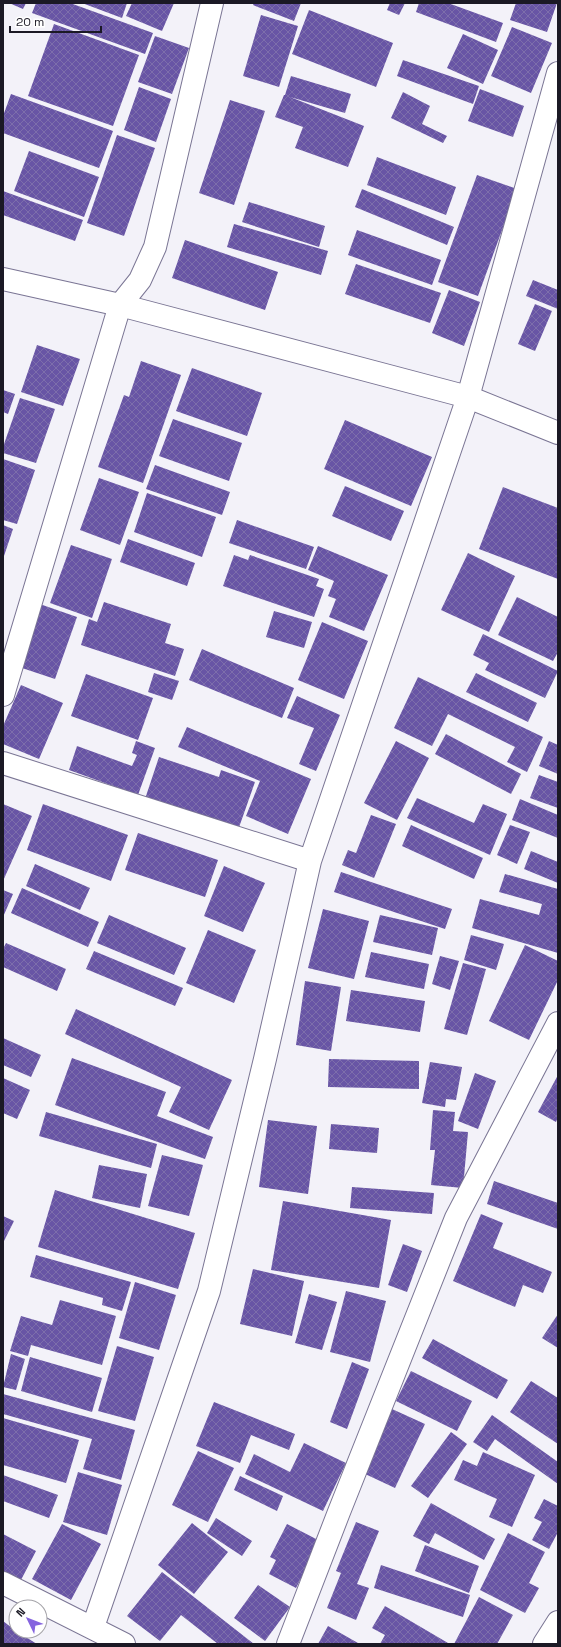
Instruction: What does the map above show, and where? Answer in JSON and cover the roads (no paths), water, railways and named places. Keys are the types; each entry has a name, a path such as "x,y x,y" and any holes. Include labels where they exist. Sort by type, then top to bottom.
{"street":[{"path":"3,695 120,304 140,280 155,247 212,3"},
{"path":"93,1627 209,1290 265,1059 310,861 468,397 558,72"},
{"path":"3,279 120,304 468,397 558,433"},
{"path":"3,763 310,861"},
{"path":"288,1644 456,1218 558,1023"},
{"path":"3,1583 93,1627 124,1644"},
{"path":"544,1644 558,1622"}]}
